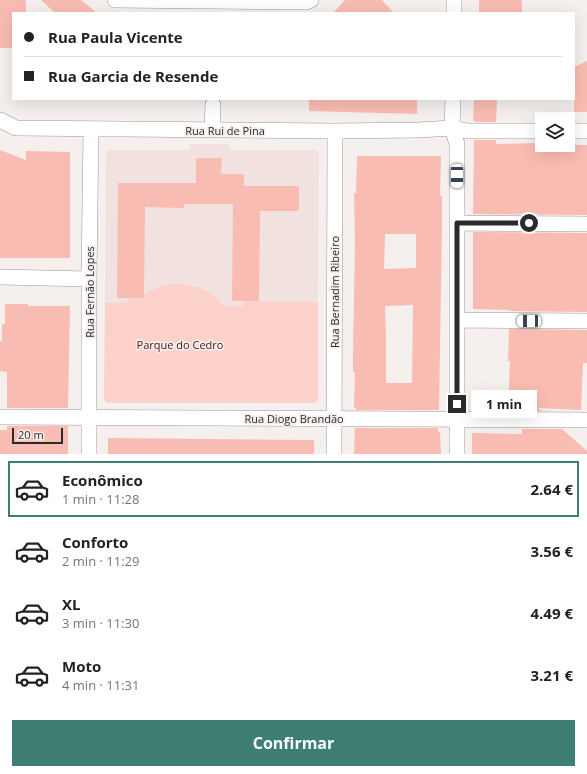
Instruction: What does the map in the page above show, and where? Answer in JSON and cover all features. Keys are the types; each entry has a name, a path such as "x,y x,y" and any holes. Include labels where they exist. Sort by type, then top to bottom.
{"street":[{"path":"115,0 213,7 306,2 311,0"},
{"path":"454,0 454,12"},
{"path":"453,100 452,128 456,144 457,223 457,454"},
{"path":"212,130 213,106"},
{"name":"Rua Rui de Pina","path":"0,120 16,128 335,131 452,128 468,131 535,131"},
{"name":"Rua Fernão Lopes","path":"89,454 88,279 91,129"},
{"name":"Rua Bernadim Ribeiro","path":"334,454 335,131"},
{"path":"575,131 587,131"},
{"path":"457,223 587,224"},
{"path":"0,277 88,279"},
{"path":"457,320 587,321"},
{"name":"Rua Diogo Brandão","path":"0,417 457,418 587,420"}],"shaded area":[{"path":"190,144 229,144 229,150 316,150 318,152 318,302 243,301 243,307 226,307 220,300 203,288 193,285 172,284 144,298 128,303 105,303 106,152 109,150 190,150"}],"green space":[{"name":"Parque do Cedro","path":"172,284 202,288 226,307 243,307 243,301 318,302 318,399 315,403 108,403 104,400 105,303 128,303 128,298 144,298 144,295 151,291"}],"building":[{"path":"0,0 26,0 26,12 12,12 12,48 0,48"},
{"path":"41,0 81,0 96,12 54,12"},
{"path":"345,0 382,0 393,12 334,12"},
{"path":"479,0 522,0 522,12 479,12"},
{"path":"587,61 587,112 574,112 575,67"},
{"path":"309,100 417,100 417,114 309,111"},
{"path":"474,100 497,100 496,122 473,121"},
{"path":"474,140 496,140 496,144 535,143 535,152 575,152 575,145 587,145 587,215 473,214"},
{"path":"0,150 26,160 26,151 70,152 70,258 0,258"},
{"path":"357,156 441,156 440,196 442,196 442,224 439,410 356,410 356,408 354,408 354,193 356,193","holes":["385,234 416,234 416,268 384,269","413,305 412,383 386,383 385,306"]},
{"path":"196,158 222,158 221,174 244,174 244,186 299,186 299,211 260,211 259,301 232,301 233,204 184,204 184,208 145,207 144,298 117,298 118,183 196,183"},
{"path":"473,232 587,233 587,312 473,309"},
{"path":"5,304 28,304 28,306 70,306 68,408 7,408 7,372 0,371 0,341 2,341 2,324 5,324"},
{"path":"509,329 587,330 587,363 583,363 581,410 538,408 541,411 522,411 522,409 508,408 510,361 508,361"},
{"path":"7,426 68,426 68,454 0,454 0,430 7,430"},
{"path":"355,428 438,428 438,432 440,432 441,454 354,454"},
{"path":"522,429 562,429 587,451 587,454 472,454 472,433 522,434"},
{"path":"108,438 314,440 314,454 108,454"}],"route":[{"path":"457,404 457,223 529,223"}]}
